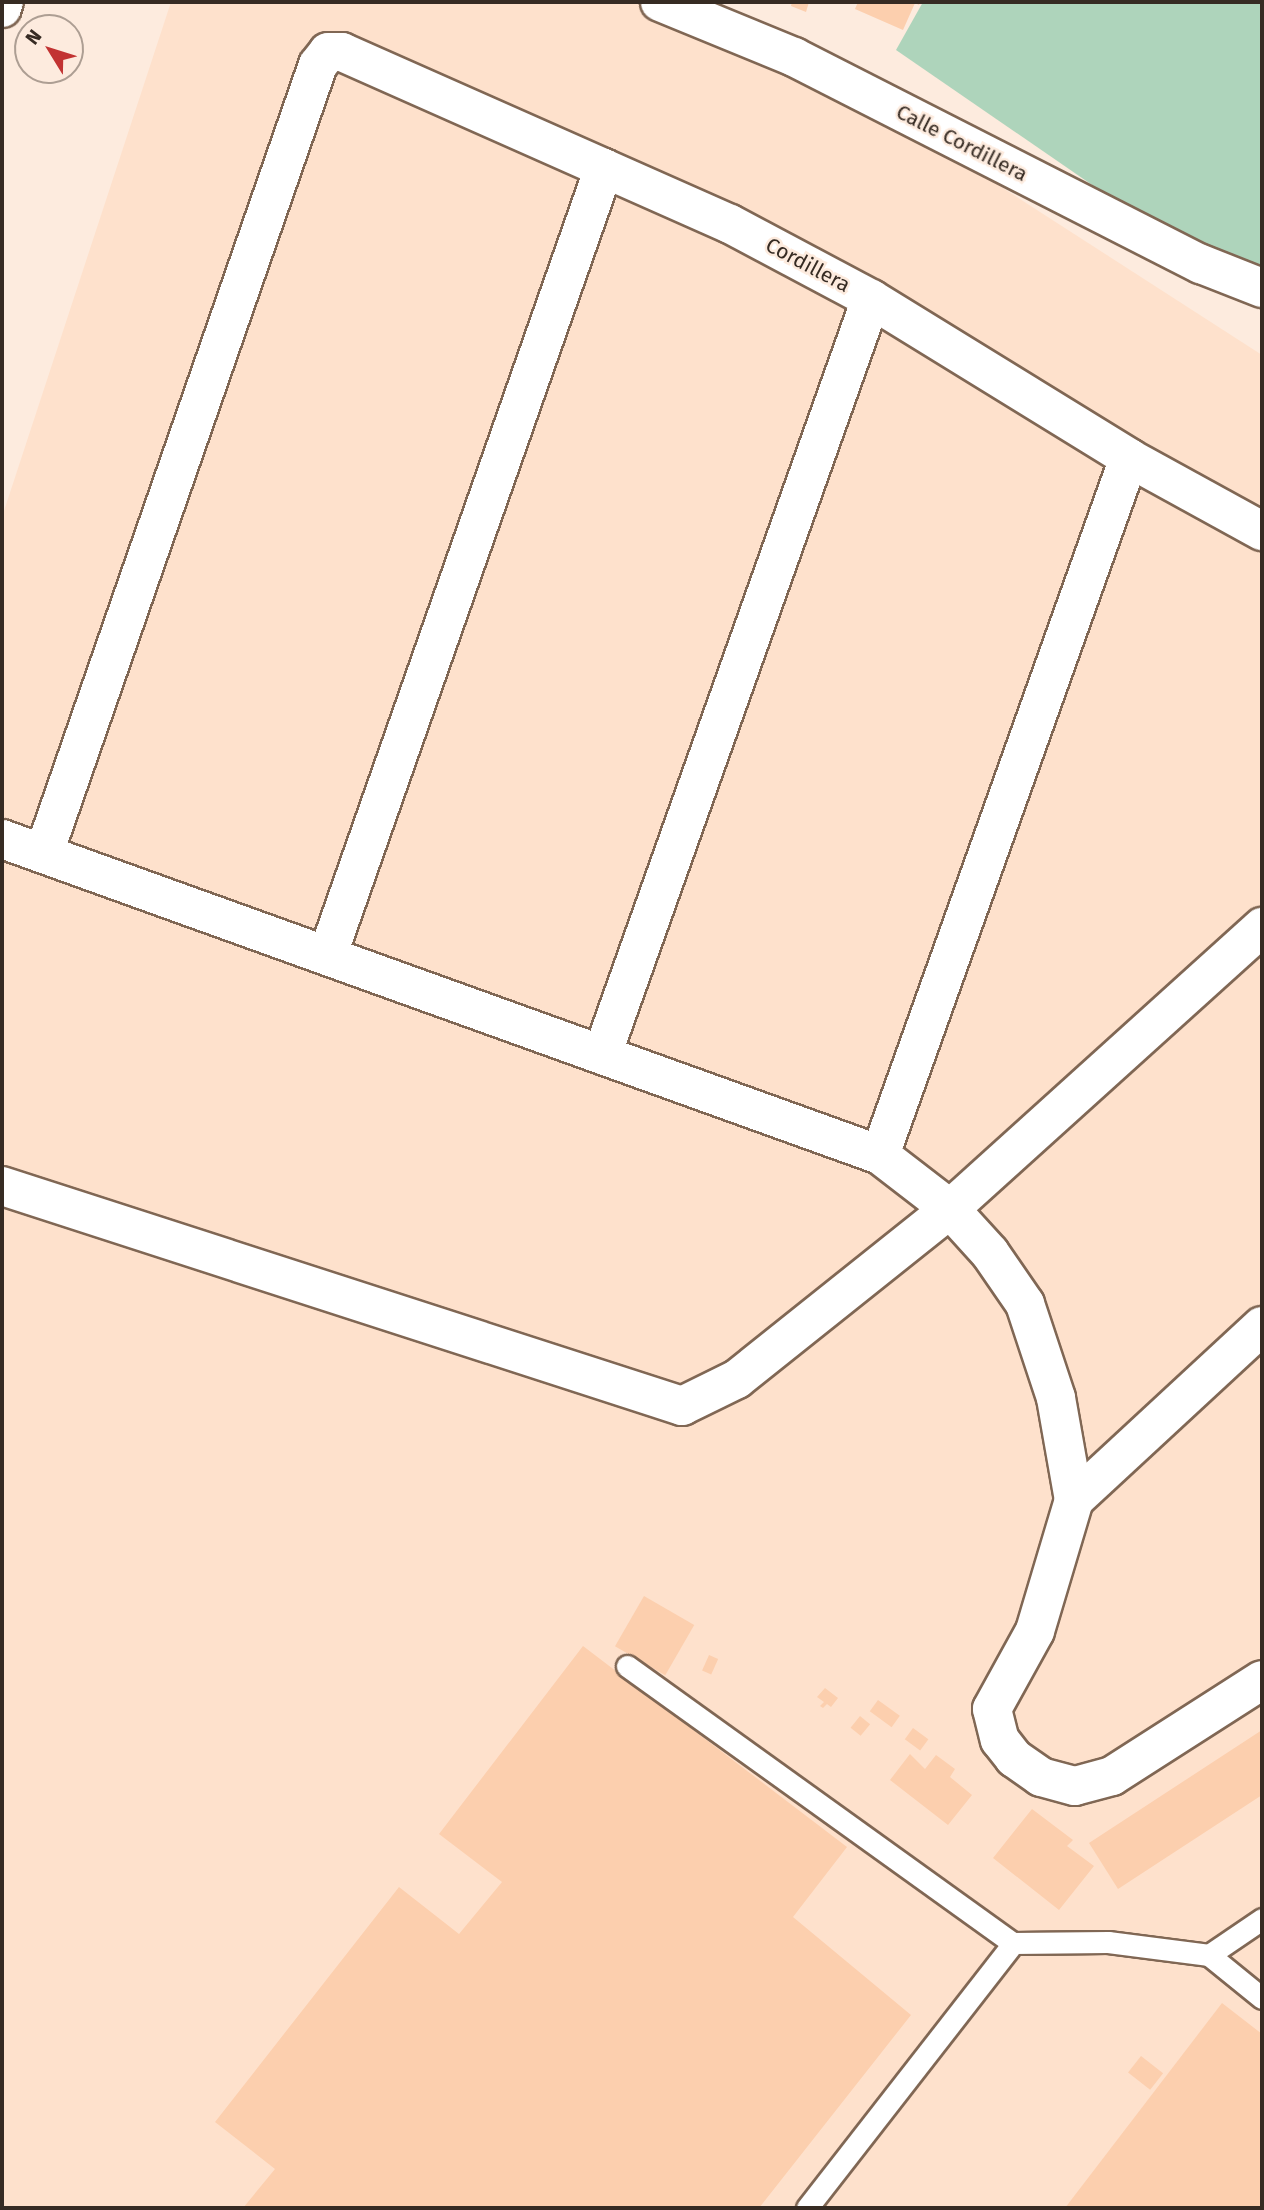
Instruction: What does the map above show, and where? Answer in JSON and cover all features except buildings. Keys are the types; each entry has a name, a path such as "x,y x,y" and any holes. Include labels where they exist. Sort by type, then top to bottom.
{"street":[{"path":"2,8 4,2"},
{"name":"Calle Cordillera","path":"660,2 794,57 1201,264 1262,288"},
{"name":"Cordillera","path":"44,853 318,65 328,52 342,52 730,224 871,299 1129,458 1262,531"},
{"path":"328,954 604,168"},
{"path":"602,1055 871,299"},
{"path":"880,1155 1129,458"},
{"path":"2,839 328,954 880,1155 950,1209 990,1253 1025,1304 1056,1398 1074,1500 1035,1631 992,1709 1000,1740 1014,1758 1041,1777 1075,1786 1112,1776 1262,1680"},
{"path":"2,1186 682,1406 737,1379 950,1209 1262,927"},
{"path":"1074,1500 1262,1326"}],"lane":[{"path":"627,1666 1013,1943 1108,1942 1209,1955 1262,1998"},
{"path":"1209,1955 1262,1919"},
{"path":"807,2208 1013,1943"}],"shaded area":[{"path":"171,2 634,2 874,105 1262,355 1262,2208 2,2208 2,517"}],"green space":[{"path":"923,2 1262,2 1262,302 896,50"}]}
